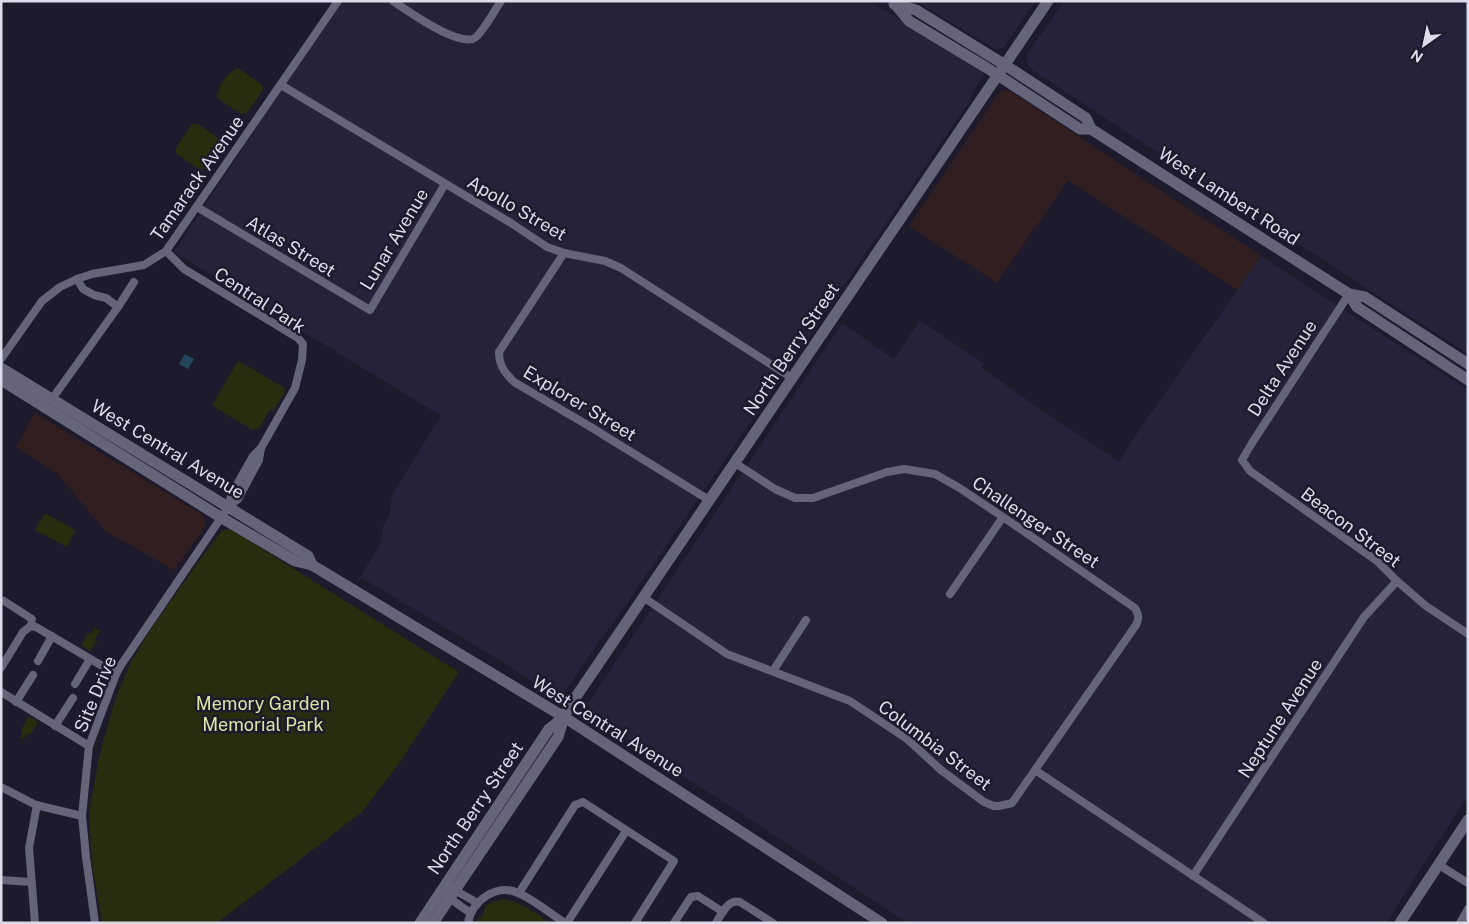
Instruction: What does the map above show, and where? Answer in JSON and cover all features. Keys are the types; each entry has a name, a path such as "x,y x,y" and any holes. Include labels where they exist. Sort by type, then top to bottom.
{"main road":[{"name":"North Berry Street","path":"420,923 447,891 549,729 564,716 1048,1"},
{"name":"West Lambert Road","path":"892,3 916,10 1005,65 1086,118 1090,129"},
{"name":"West Lambert Road","path":"892,3 909,21 1080,129 1090,129 1348,294 1364,297 1468,364"},
{"name":"West Lambert Road","path":"1348,294 1357,307 1468,380"},
{"name":"West Central Avenue","path":"1,368 308,556 312,565"},
{"name":"West Central Avenue","path":"1,380 222,518 295,561 312,565 564,716 882,923"},
{"path":"1400,923 1468,820"},
{"name":"North Berry Street","path":"433,923 447,891"}],"street":[{"name":"Tamarack Avenue","path":"1,359 42,301 60,287 92,274 144,265 166,251 338,1"},
{"path":"397,2 444,32 461,38 473,39 477,37 500,1"},
{"name":"Apollo Street","path":"281,85 548,247 564,253 605,261 621,268 792,378"},
{"name":"Lunar Avenue","path":"370,310 445,184"},
{"name":"Atlas Street","path":"197,206 370,310"},
{"name":"Central Park","path":"166,251 184,269 298,338 303,344 302,360 295,390"},
{"name":"Explorer Street","path":"564,253 499,352 500,364 505,374 514,382 709,500"},
{"path":"77,279 83,289 94,295 106,298 118,306"},
{"path":"52,399 134,282"},
{"name":"Delta Avenue","path":"1242,460 1348,294"},
{"name":"Site Drive","path":"95,923 82,816 89,746 116,674 137,640 229,506 238,499 259,460 261,448 295,390"},
{"name":"Beacon Street","path":"1242,460 1250,471 1377,561 1397,582 1426,606 1468,634"},
{"name":"Challenger Street","path":"735,463 774,489 795,498 813,498 887,472 904,469 930,472 958,487 1131,605 1138,614 1136,625 1035,770"},
{"path":"950,594 1003,517"},
{"name":"Neptune Avenue","path":"1193,876 1364,617 1397,582"},
{"name":"Columbia Street","path":"643,597 727,654 850,701 907,739 941,770 984,802 994,806 1012,803 1035,770"},
{"path":"4,601 32,619 32,626"},
{"path":"772,671 806,620"},
{"path":"32,626 116,674"},
{"path":"1,668 23,632 32,626"},
{"path":"38,661 52,636"},
{"path":"1,650 9,655"},
{"path":"75,684 90,659"},
{"path":"16,702 33,675"},
{"path":"1,692 89,746"},
{"path":"55,726 73,698"},
{"path":"1035,770 1264,923"},
{"path":"1,787 37,805 82,816"},
{"path":"519,893 575,805 583,802 674,861 635,923"},
{"path":"35,923 29,848 37,805"},
{"path":"468,923 471,913 483,897 495,892 509,890 519,893 566,923 626,831"},
{"path":"1438,864 1468,883"},
{"path":"1,880 31,882"},
{"path":"447,891 474,901 476,905"},
{"path":"447,891 461,908 471,913"},
{"path":"674,923 691,897 694,896 698,896 723,912"},
{"path":"716,923 728,905 734,901 740,902 760,919 773,923"},
{"path":"1460,923 1468,909"}],"shaded area":[{"path":"340,1 869,1 980,68 984,76 967,105 617,618 564,693 557,697 550,697 542,689 509,666 360,577 382,541 383,526 390,514 394,491 441,416 174,252"},
{"path":"916,1 1035,1 1004,47 996,50"},
{"path":"1064,1 1468,1 1468,354 1029,68 1026,56"},
{"path":"1003,90 1010,91 1261,256 1237,290 1068,180 997,283 909,226 999,93"},
{"path":"1261,256 1468,390 1468,796 1386,923 908,923 590,715 586,706 842,323 894,359 920,320 984,364 982,368 1050,416 1119,461"},
{"path":"35,413 203,515 206,526 174,570 105,531 57,473 16,447"}],"green space":[{"path":"238,68 262,85 263,90 247,113 241,114 217,98 224,80"},
{"path":"192,124 198,124 222,141 204,169 200,170 176,153 176,148"},
{"path":"238,361 285,388 284,394 273,411 270,409 260,427 252,430 212,405"},
{"path":"45,513 75,530 67,547 35,530"},
{"name":"Memory Garden Memorial Park","path":"227,529 235,532 459,672 398,765 361,813 217,923 102,923 92,864 89,813 99,757 116,697 131,662 149,632 199,561 221,532"},
{"path":"94,628 100,631 95,639 97,641 90,651 81,645 88,633 91,634"},
{"path":"29,716 38,722 30,735 27,734 23,740 20,737 23,732 21,730"},
{"path":"501,899 521,904 550,923 476,923 482,916 486,905"}],"water":[{"path":"185,354 194,359 188,369 179,364"}]}
